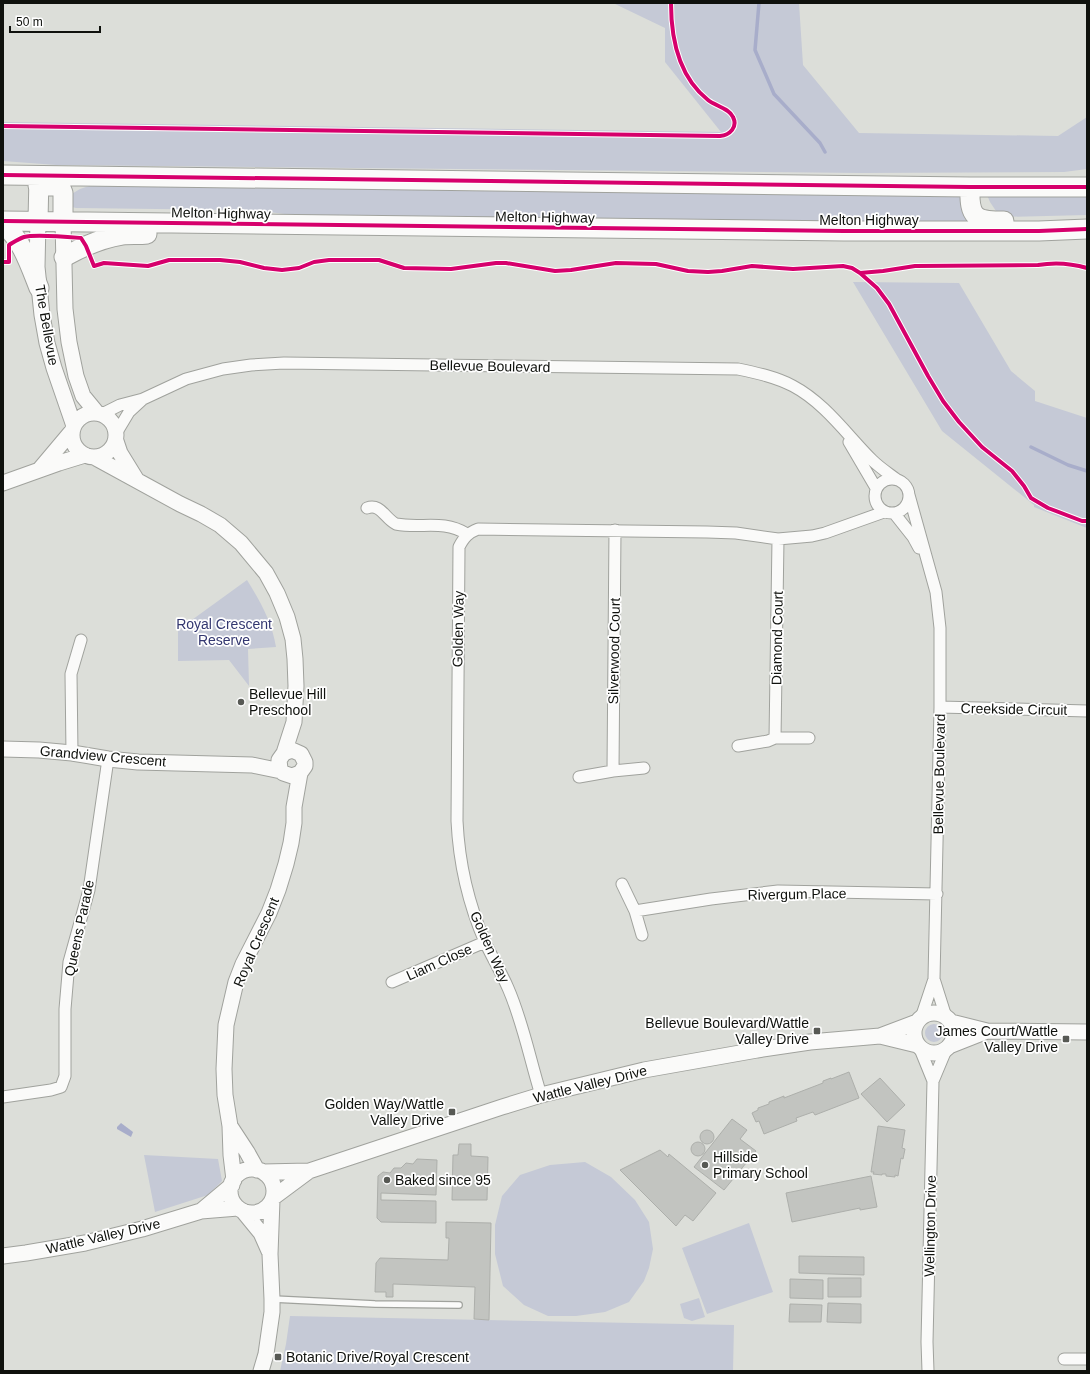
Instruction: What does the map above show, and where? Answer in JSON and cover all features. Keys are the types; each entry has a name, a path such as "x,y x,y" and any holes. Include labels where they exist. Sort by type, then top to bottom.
{"highway":[{"path":"3,175 39,181 61,188 63,193 63,221"},
{"path":"38,221 39,181"},
{"path":"3,185 39,181 1087,187"},
{"path":"970,187 970,202 973,213 986,221 1087,220"},
{"name":"Melton Highway","path":"3,221 844,231 1031,231 1087,229"},
{"path":"3,225 12,233 20,245 26,256 38,288"},
{"path":"64,257 93,243 122,235 251,232 294,225"}],"street":[{"name":"The Bellevue","path":"38,221 38,288 42,315 54,368 73,428"},
{"name":"The Bellevue","path":"63,221 65,309 69,342 76,376 83,396 100,414"},
{"name":"Bellevue Boulevard","path":"100,414 120,405 144,399 186,379 223,369 251,365 284,363 738,369 777,379 794,386 807,395 830,415 873,460 896,479"},
{"name":"Bellevue Boulevard","path":"116,437 129,412 144,399"},
{"path":"40,469 78,420 90,413 100,414 112,421 120,453 136,479"},
{"name":"Bellevue Boulevard","path":"830,415 859,458 875,493"},
{"path":"73,428 72,438 74,445 79,451 136,479 220,525 241,543 266,574 285,611 293,638 296,659 294,722 305,766 300,773 292,776 282,772 279,765 294,722"},
{"path":"3,483 40,469 89,456 101,456 108,453 113,448 116,437"},
{"path":"368,508 372,506 376,507 396,524 447,525 458,528 467,534 478,529 615,530 736,533 778,538 812,536 825,533 848,524 904,509 909,500 908,490 905,485 896,479 885,480 875,493 868,507 848,524"},
{"path":"875,493 876,504 889,512"},
{"name":"Bellevue Boulevard","path":"909,495 939,608 940,628 937,894 934,979 919,1020"},
{"name":"Bellevue Boulevard","path":"889,512 913,536 930,570"},
{"name":"Silverwood Court","path":"613,771 615,530"},
{"name":"Golden Way","path":"467,534 459,546 458,848 467,891 473,911 485,942 510,994 542,1095"},
{"name":"Diamond Court","path":"775,738 778,538"},
{"path":"72,753 70,674 81,640"},
{"name":"Creekside Circuit","path":"940,707 1087,711"},
{"path":"738,746 768,741 775,738 809,738"},
{"name":"Grandview Crescent","path":"3,749 72,753 138,762 252,765 282,772"},
{"path":"282,755 292,750 301,754"},
{"name":"Grandview Crescent","path":"252,765 282,755"},
{"name":"Queens Parade","path":"3,1097 51,1090 60,1087 65,1076 65,1009 69,962 89,890 108,759"},
{"path":"579,777 613,771 644,768"},
{"name":"Royal Crescent","path":"282,772 288,784 294,806"},
{"name":"Royal Crescent","path":"233,1183 230,1126 225,1095 224,1069 226,1025 236,982 243,964 269,913 278,890 291,843 294,823 294,806 300,773"},
{"path":"622,884 635,911 642,935"},
{"name":"Rivergum Place","path":"635,911 704,900 778,891 937,894"},
{"name":"Liam Close","path":"392,982 485,942"},
{"name":"Bellevue Boulevard","path":"934,979 948,1020"},
{"path":"987,1032 941,1052 930,1053 919,1047 913,1033 919,1020 927,1014 933,1013 940,1014 948,1020 987,1032 1087,1032"},
{"name":"Wattle Valley Drive","path":"273,1198 309,1171 456,1121 542,1095 644,1070 717,1056 810,1042 880,1036 919,1020"},
{"path":"948,1020 953,1028 954,1034 953,1041 948,1048"},
{"name":"Wattle Valley Drive","path":"880,1036 919,1047"},
{"name":"Wellington Drive","path":"919,1047 933,1081"},
{"name":"Wellington Drive","path":"928,1371 927,1342 933,1081 948,1048"},
{"name":"Royal Crescent","path":"230,1126 260,1171"},
{"path":"261,1371 266,1354 272,1299 270,1254 274,1190 273,1183 269,1177 260,1171 244,1171 238,1175 233,1183 232,1197 234,1203 261,1233 270,1254"},
{"name":"Wattle Valley Drive","path":"260,1171 309,1171"},
{"name":"Wattle Valley Drive","path":"201,1211 233,1183"},
{"path":"240,1209 249,1213 256,1213 268,1206 273,1198"},
{"name":"Wattle Valley Drive","path":"3,1256 85,1243 142,1229 201,1211 240,1209"},
{"path":"1064,1359 1087,1359"}],"lane":[{"path":"272,1299 367,1304 459,1305"}],"green space":[{"path":"613,3 799,3 803,65 859,133 1058,136 1087,117 1087,169 1064,172 862,173 56,165 3,161 3,122 721,132 665,62 665,28"},
{"path":"95,184 964,195 970,223 307,217 262,211 72,207 70,195 80,189"},
{"path":"1087,194 1087,215 1000,217 987,195"},
{"path":"853,282 959,283 1011,371 1035,391 1035,401 1087,418 1087,528 1034,507 1034,505 942,431"},
{"name":"Royal Crescent Reserve","path":"247,580 261,604 272,629 276,647 248,649 249,686 229,660 178,661 178,630"},
{"path":"930,1024 938,1024 943,1029 941,1040 938,1042 930,1042 925,1037 925,1029"},
{"path":"144,1155 218,1159 222,1181 208,1195 155,1212"},
{"path":"585,1162 611,1177 635,1200 649,1222 653,1249 649,1268 644,1281 629,1302 605,1312 576,1316 548,1316 524,1305 503,1286 495,1254 495,1225 502,1196 520,1175 550,1165"},
{"path":"749,1223 773,1292 707,1314 682,1248"},
{"path":"699,1298 705,1317 692,1321 684,1318 680,1304"},
{"path":"290,1316 734,1325 733,1371 280,1371"}],"water":[{"path":"121,1123 133,1132 131,1137 117,1129"}],"building":[{"path":"849,1072 859,1098 815,1115 813,1112 796,1118 797,1121 764,1134 759,1121 756,1122 752,1113 758,1110 758,1108 769,1104 769,1102 784,1096 784,1098 823,1083 823,1081"},
{"path":"880,1078 905,1105 887,1122 861,1094"},
{"path":"732,1119 747,1130 740,1139 756,1151 724,1190 694,1167"},
{"path":"878,1126 905,1130 902,1148 905,1149 903,1159 901,1158 898,1176 886,1176 886,1174 873,1174 874,1172 871,1172"},
{"path":"707,1130 712,1132 714,1137 712,1142 707,1144 702,1142 700,1137 702,1132"},
{"path":"698,1142 703,1144 705,1149 703,1154 698,1156 693,1154 691,1149 693,1144"},
{"path":"459,1144 471,1144 471,1156 488,1157 487,1200 452,1200 453,1155 458,1155"},
{"path":"660,1150 668,1157 669,1154 716,1193 693,1221 685,1215 676,1226 620,1170"},
{"path":"417,1159 437,1160 436,1195 381,1193 381,1200 436,1201 436,1223 381,1222 377,1218 378,1176 383,1172 390,1173 394,1168 401,1168 406,1163 413,1164"},
{"path":"871,1176 877,1207 860,1210 860,1208 792,1222 786,1193"},
{"path":"446,1222 491,1223 489,1320 474,1319 475,1287 393,1284 393,1297 386,1297 386,1292 375,1292 376,1263 380,1258 448,1260 449,1238 446,1238"},
{"path":"799,1256 864,1257 864,1275 799,1273"},
{"path":"828,1278 861,1278 861,1297 828,1297"},
{"path":"790,1279 823,1280 823,1299 790,1298"},
{"path":"828,1303 861,1304 861,1323 827,1322"},
{"path":"790,1304 822,1305 821,1322 789,1322"}],"waterway":[{"path":"759,3 755,50 774,94 820,143 825,152"},
{"path":"1031,447 1068,465 1087,471"}],"cycle path":[{"path":"3,126 720,136 727,134 734,127 733,117 728,111 711,102 698,91 684,68 675,43 671,16 671,3"},
{"path":"3,175 970,187 1087,187"},
{"path":"3,221 844,231 1039,231 1087,229"},
{"path":"3,262 9,262 9,245 24,237 61,236 81,238 94,266 104,263 148,266 169,260 220,260 240,262 264,268 282,270 299,268 314,262 329,260 379,260 404,268 451,269 506,263 555,271 616,263 656,264 688,271 708,272 752,266 793,269 843,266 852,268 860,273 915,266 1038,265 1056,263 1087,268"},
{"path":"860,273 877,288 889,304 928,376 943,401 959,422 982,447 1012,471 1031,498 1048,508 1082,521 1087,521"}],"place":[{"name":"Bellevue Hill Preschool","path":"241,702"},
{"name":"Bellevue Boulevard/Wattle Valley Drive","path":"817,1031"},
{"name":"James Court/Wattle Valley Drive","path":"1066,1039"},
{"name":"Golden Way/Wattle Valley Drive","path":"452,1112"},
{"name":"Hillside Primary School","path":"705,1165"},
{"name":"Baked since 95","path":"387,1180"},
{"name":"Botanic Drive/Royal Crescent","path":"278,1357"}]}
